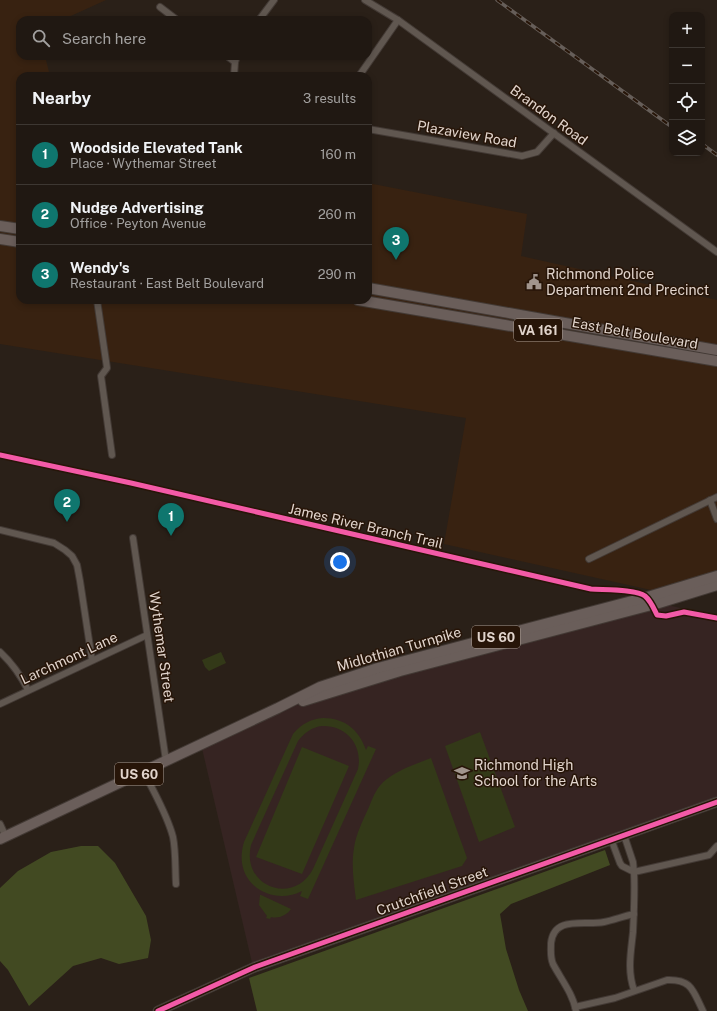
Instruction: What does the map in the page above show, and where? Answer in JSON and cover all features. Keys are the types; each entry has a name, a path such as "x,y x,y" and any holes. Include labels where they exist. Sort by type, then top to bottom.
{"main road":[{"path":"0,226 16,228"},
{"path":"0,239 16,241"},
{"name":"East Belt Boulevard","path":"372,289 717,350"},
{"name":"East Belt Boulevard","path":"372,302 717,361"},
{"name":"Midlothian Turnpike","path":"3,838 320,687 378,668 651,596 717,576"},
{"name":"Midlothian Turnpike","path":"278,708 400,671 659,603 717,585"}],"street":[{"path":"262,16 274,0"},
{"name":"Brandon Road","path":"365,0 398,20 717,252"},
{"path":"160,7 172,16"},
{"path":"372,57 398,20"},
{"path":"234,72 236,60"},
{"path":"362,72 370,60"},
{"name":"Plazaview Road","path":"372,130 522,156 537,152 554,133"},
{"path":"98,304 106,368 101,376 112,455"},
{"path":"589,558 717,497"},
{"path":"710,500 717,519"},
{"path":"0,530 54,543 72,556 77,565 80,580 92,660"},
{"name":"Wythemar Street","path":"133,538 166,761"},
{"name":"Larchmont Lane","path":"0,704 147,635"},
{"path":"0,652 10,661 22,678 28,690"},
{"path":"144,772 169,825 173,838 175,850 176,884"},
{"name":"Crutchfield Street","path":"158,1011 255,967 717,802"},
{"path":"0,824 3,838"},
{"path":"624,835 633,862 634,872 634,914 629,963 630,975 634,990"},
{"path":"611,839 622,866 634,872 709,855 717,846"},
{"path":"634,914 604,922 567,923 557,929 552,940 550,956 570,994 576,1009 615,998 634,990 667,980 674,980 684,982 691,986 703,1011"}],"shaded area":[{"path":"0,0 106,0 71,16 16,16 16,60 46,60 49,72 16,72 16,304 372,304 372,184 527,214 521,256 717,300 717,571 651,590 444,544 466,418 0,344"},
{"name":"Richmond High School for the Arts","path":"658,603 717,616 717,801 253,967 201,744 279,708"}],"green space":[{"path":"221,652 226,663 209,671 205,667 202,660"},
{"path":"323,718 338,720 350,726 363,743 366,750 368,746 376,749 308,899 300,896 302,891 293,895 274,895 256,888 245,873 242,863 243,845 293,734 303,725 310,721","holes":["322,726 339,729 351,738 358,752 358,769 313,869 304,880 294,887 282,889 271,887 261,881 254,872 250,860 251,845 298,741 303,735 312,729"]},
{"path":"480,732 515,827 479,842 445,746"},
{"path":"302,747 349,766 302,874 256,857"},
{"path":"431,758 467,858 462,866 356,900 353,868 354,848 360,827 376,792 392,775"},
{"path":"81,846 98,846 115,863 146,916 151,940 148,958 119,964 101,958 73,966 29,1006 8,970 0,961 0,888 18,871 51,852"},
{"path":"605,850 610,865 511,904 500,914 506,949 519,990 528,1011 257,1011 249,978"},
{"path":"260,895 291,909 282,916 271,917 270,919 266,918 267,916 259,905"}],"railway":[{"path":"497,0 669,125"},
{"path":"705,146 717,155"}],"cycle path":[{"name":"James River Branch Trail","path":"0,455 131,483 591,589 635,592 647,598 657,615 666,616 684,612 717,618"},
{"path":"158,1011 255,967 717,802"}],"place":[{"name":"Wendy's","path":"396,260"},
{"name":"Richmond Police Department 2nd Precinct","path":"534,282"},
{"name":"Nudge Advertising","path":"67,522"},
{"name":"Woodside Elevated Tank","path":"171,536"},
{"name":"Richmond High School for the Arts","path":"462,773"}]}
